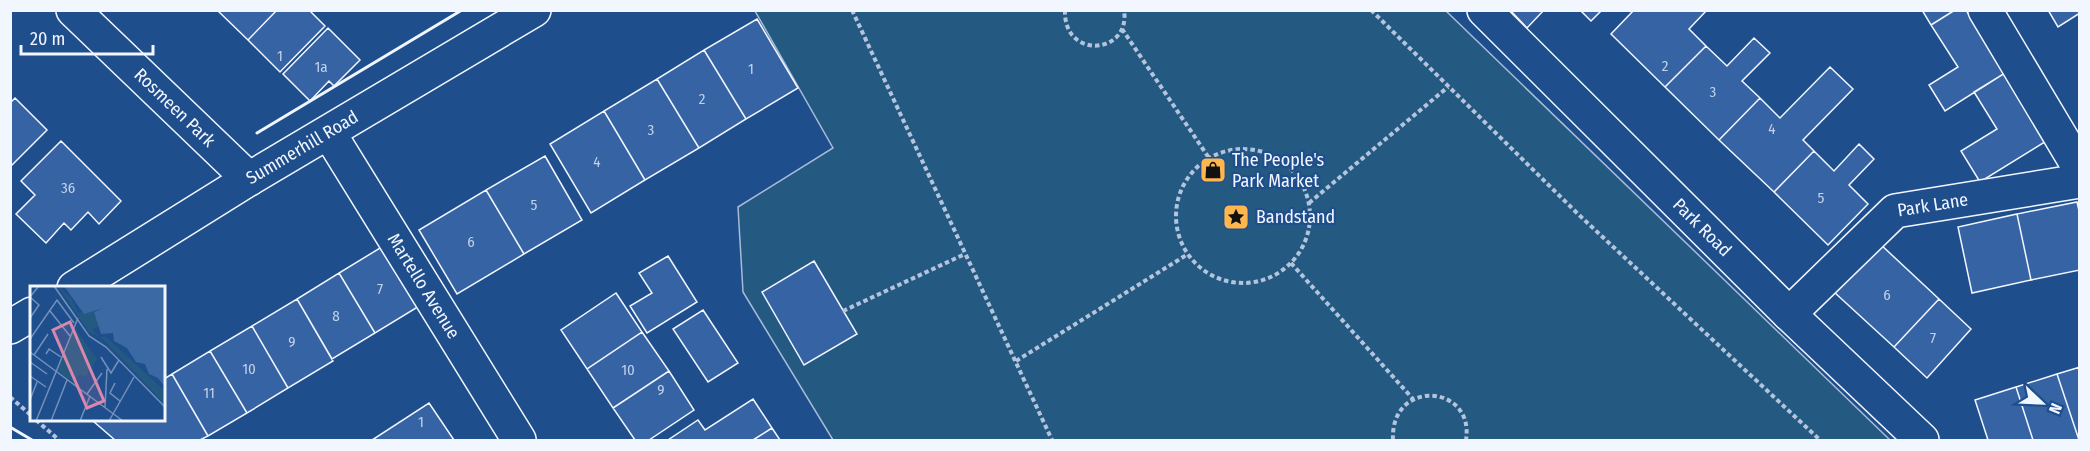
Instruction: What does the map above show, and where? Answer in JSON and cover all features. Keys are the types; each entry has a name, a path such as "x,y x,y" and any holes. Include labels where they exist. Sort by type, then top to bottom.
{"main road":[{"name":"Rosmeen Park","path":"73,10 249,179"},
{"name":"Summerhill Road","path":"77,286 249,179 534,10"},
{"name":"Park Road","path":"1484,10 1789,314 1922,441"},
{"path":"1985,10 2079,169"},
{"name":"Martello Avenue","path":"329,133 519,441"},
{"name":"Park Lane","path":"1789,314 1895,211 2079,182"},
{"path":"10,327 30,315"}],"path":[{"path":"852,10 932,176 965,254 1053,441"},
{"path":"1065,10 1065,22 1070,33 1077,41 1088,46 1105,45 1115,39 1122,29 1124,10"},
{"path":"1371,10 1578,214 1820,441"},
{"path":"1122,29 1209,158"},
{"path":"1309,203 1448,87"},
{"path":"1248,149 1269,154 1288,166 1302,183 1309,203 1310,225 1304,246 1280,273 1263,280 1246,283 1229,282 1213,276 1198,266 1188,254 1180,238 1176,222 1177,204 1183,186 1194,170 1209,158 1227,151 1248,149"},
{"path":"843,311 965,254"},
{"path":"1016,362 1188,254"},
{"path":"1291,263 1413,399"},
{"path":"1394,441 1396,416 1403,406 1425,395 1448,400 1464,418 1467,430 1466,441"},
{"path":"10,398 30,414"},
{"path":"37,421 59,441"}],"shaded area":[{"path":"755,11 1446,11 1890,440 833,440 743,292 738,207 833,148"}],"building":[{"path":"217,10 277,10 248,40"},
{"path":"277,10 309,10 325,26 280,72 248,40"},
{"path":"1510,10 1544,10 1527,28"},
{"path":"1580,10 1602,10 1591,21"},
{"path":"1634,10 1707,10 1689,29 1706,46 1665,87 1611,34"},
{"path":"1922,10 1955,10 1931,25"},
{"path":"1955,10 1966,10 2005,73 1945,111 1929,85 1958,67 1931,25"},
{"path":"2048,10 2080,10 2080,13 2058,27"},
{"path":"757,19 798,88 746,119 704,50"},
{"path":"328,28 360,60 334,86 329,81 310,101 283,74"},
{"path":"1754,38 1770,53 1742,81 1760,98 1719,140 1665,87 1706,46 1727,66"},
{"path":"704,50 746,119 699,148 657,79"},
{"path":"1830,67 1853,89 1803,140 1814,151 1774,192 1719,140 1760,98 1780,118"},
{"path":"2005,73 2048,140 1980,182 1961,151 1997,129 1974,92"},
{"path":"657,79 699,148 645,180 604,111"},
{"path":"15,98 47,130 10,167 10,103"},
{"path":"604,111 645,180 591,213 550,144"},
{"path":"61,141 121,201 99,224 88,212 71,230 64,223 46,243 16,214 35,195 21,181"},
{"path":"1859,144 1874,159 1849,185 1868,204 1828,245 1774,192 1814,151 1834,171"},
{"path":"545,156 582,220 524,254 486,190"},
{"path":"486,190 524,254 457,294 419,230"},
{"path":"2077,202 2080,215 2080,270 2031,280 2017,214"},
{"path":"2017,214 2031,280 1972,293 1958,227"},
{"path":"1879,243 1939,299 1894,347 1834,292"},
{"path":"385,245 421,305 375,333 339,273"},
{"path":"668,256 697,302 647,333 630,306 652,293 639,273"},
{"path":"814,261 857,334 804,365 762,292"},
{"path":"339,273 375,333 332,359 297,299"},
{"path":"616,293 642,332 587,369 561,330"},
{"path":"297,299 333,361 288,388 252,326"},
{"path":"1939,299 1971,329 1927,378 1894,347"},
{"path":"703,310 738,363 708,382 673,329"},
{"path":"252,326 288,388 247,413 210,351"},
{"path":"642,332 669,371 613,408 587,369"},
{"path":"210,351 247,413 208,436 172,374"},
{"path":"2080,367 2080,440 2079,440 2057,374"},
{"path":"669,371 694,410 649,440 635,440 613,408"},
{"path":"172,374 208,436 200,440 115,440 93,421 165,421 165,378"},
{"path":"2057,374 2079,440 2033,440 2016,387"},
{"path":"2016,387 2033,440 1988,440 1975,400"},
{"path":"753,399 772,428 753,440 668,440 698,420 705,430"},
{"path":"429,403 454,440 372,440"},
{"path":"772,428 780,440 753,440"}],"wall":[{"path":"257,133 462,10"},
{"path":"10,427 32,440"}],"place":[{"name":"The People's Park Market","path":"1213,170"},
{"name":"Bandstand","path":"1236,217"}]}
